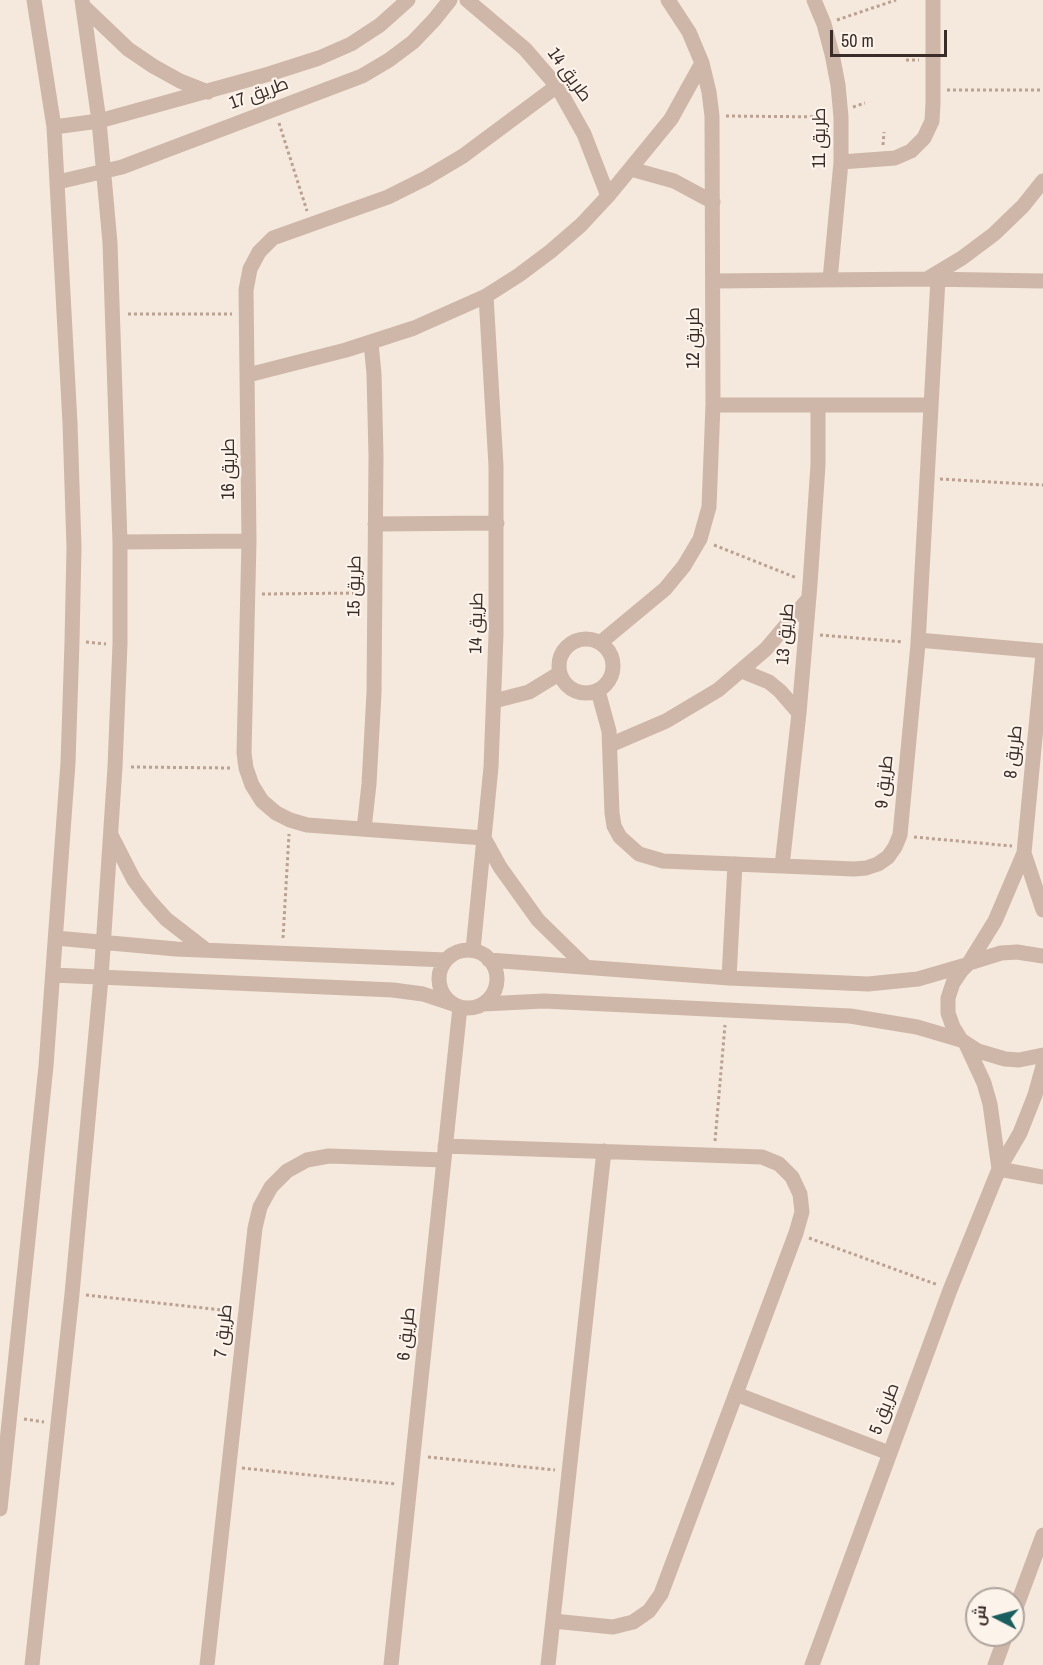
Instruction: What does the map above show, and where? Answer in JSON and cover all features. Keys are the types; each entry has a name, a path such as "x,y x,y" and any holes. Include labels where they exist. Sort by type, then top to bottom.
{"street":[{"path":"0,1509 46,1066 68,763 72,642 74,548 58,182 54,127 34,0"},
{"name":"طريق 17","path":"54,127 99,121 269,75 319,58 351,44 380,25 408,0"},
{"name":"طريق 17","path":"58,182 104,172 362,76 413,42 450,0"},
{"name":"طريق 14","path":"467,0 525,49 557,86 584,134 608,196"},
{"name":"طريق 12","path":"600,643 665,589 684,566 700,539 709,507 713,405 712,116 710,92 702,63 689,32 668,0"},
{"name":"طريق 11","path":"814,0 824,24 836,75 841,117 840,162 830,280"},
{"path":"840,162 895,158 911,150 924,138 932,121 933,0"},
{"path":"82,3 128,49 180,81 208,92"},
{"path":"32,1665 72,1294 101,978 116,767 120,644 120,542 113,314 99,121 82,3"},
{"path":"248,375 371,343 414,328 486,296 519,275 551,252 581,225 632,169 671,119 702,63"},
{"name":"طريق 16","path":"484,838 307,825 276,813 262,801 252,785 246,768 244,738 249,541 246,290 250,269 259,252 273,238 388,197 426,178 463,156 557,86"},
{"path":"632,169 674,181 713,202"},
{"path":"932,279 994,234 1023,206 1043,181"},
{"path":"713,281 932,279 1043,281"},
{"name":"طريق 9","path":"597,691 606,717 610,745 612,813 617,831 628,847 639,854 663,861 866,868 888,857 896,847 900,835 918,642 932,405 932,279"},
{"name":"طريق 14","path":"473,950 494,701 497,523 494,410 486,296"},
{"name":"طريق 15","path":"364,829 372,739 375,593 375,415 371,343"},
{"path":"713,405 932,405"},
{"name":"طريق 13","path":"782,866 806,634 818,465 818,405"},
{"path":"375,524 497,523"},
{"path":"120,542 249,541"},
{"path":"610,745 666,721 742,671 766,649 809,591"},
{"path":"583,639 600,643 611,656 613,663 609,680 597,691 579,693 563,682 559,664 561,655 567,647 583,639"},
{"path":"918,642 1043,653"},
{"name":"طريق 8","path":"963,1042 953,1027 948,1013 948,998 953,983 995,921 1024,850 1043,653"},
{"path":"742,671 774,687 790,701 799,713"},
{"path":"494,701 529,692 560,673"},
{"path":"111,834 125,865 149,900 166,919 206,950"},
{"path":"484,838 512,885 538,920 585,966"},
{"name":"طريق 8","path":"1024,850 1043,910"},
{"path":"729,978 735,864"},
{"path":"56,938 282,955 446,960"},
{"path":"457,1005 443,994 439,980 440,973 446,960 458,952 473,950 494,966 496,980 493,993 483,1004"},
{"path":"489,960 729,978 852,984 918,979 1001,953 1017,952 1043,956"},
{"path":"53,975 393,990 423,994 457,1005 476,1007 483,1004 544,1001 873,1019 917,1027 963,1042 984,1054 1005,1059 1019,1060 1043,1055"},
{"name":"طريق 6","path":"391,1665 445,1153 457,1005"},
{"name":"طريق 5","path":"963,1042 984,1083 990,1104 999,1169"},
{"name":"طريق 5","path":"812,1665 951,1290 999,1169 1020,1133 1035,1095 1043,1066"},
{"path":"548,1665 604,1151"},
{"name":"طريق 7","path":"207,1665 255,1228 260,1207 271,1187 287,1171 307,1160 329,1156 445,1153 604,1151 762,1157 779,1164 792,1177 800,1194 802,1212 664,1586 649,1611 633,1622 613,1627 554,1621"},
{"path":"999,1169 1043,1176"},
{"path":"736,1394 889,1453"},
{"path":"1024,1587 1043,1535"},
{"path":"1000,1663 1003,1647"}],"path":[{"path":"824,24 896,0"},
{"path":"933,90 1043,90"},
{"path":"274,108 312,224"},
{"path":"712,116 841,117"},
{"path":"113,314 246,314"},
{"path":"927,478 1043,485"},
{"path":"700,539 809,591"},
{"path":"248,594 375,593"},
{"path":"806,634 918,642"},
{"path":"72,642 120,644"},
{"path":"116,767 246,768"},
{"path":"282,955 290,820"},
{"path":"900,835 1024,850"},
{"path":"713,1155 726,1010"},
{"path":"796,1233 951,1290"},
{"path":"72,1294 246,1312"},
{"path":"10,1418 58,1423"},
{"path":"414,1455 570,1472"},
{"path":"228,1466 411,1485"}]}
